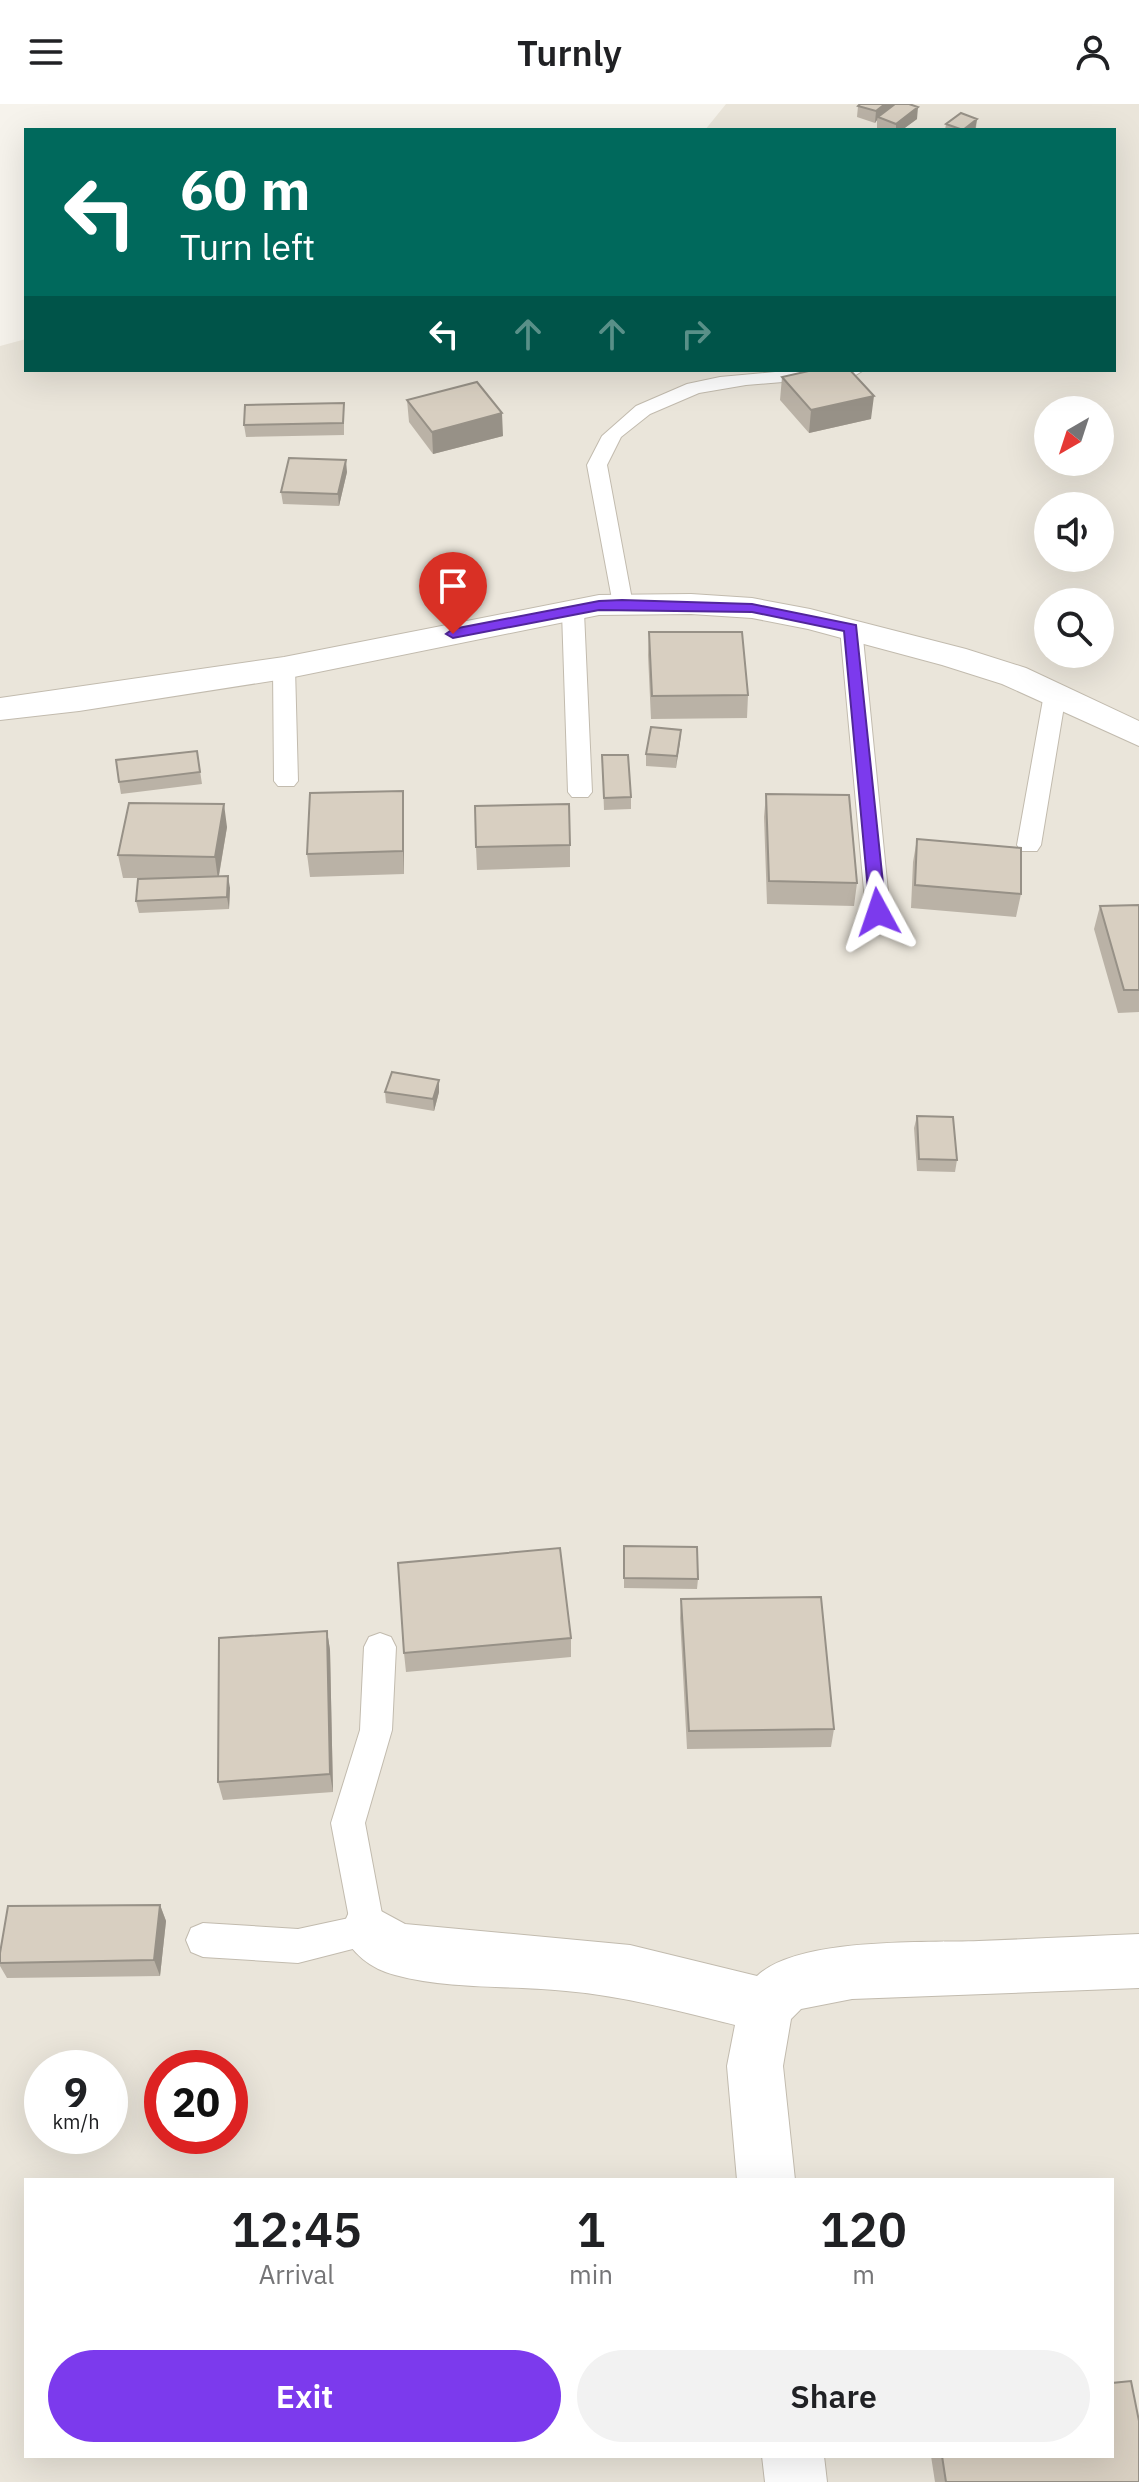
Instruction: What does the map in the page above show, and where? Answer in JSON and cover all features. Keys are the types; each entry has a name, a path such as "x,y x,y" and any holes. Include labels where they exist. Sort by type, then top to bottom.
{"street":[{"path":"0,709 284,668 599,605 622,605 752,608 851,628 1014,676 1139,735"},
{"path":"368,1930 395,1949 450,1957 567,1964 630,1972 766,2005"},
{"path":"766,2178 755,2066 766,2005 787,1985 852,1972 1139,1961"},
{"path":"793,2458 796,2482"}],"lane":[{"path":"622,605 597,465 601,450 611,435 632,417 662,399 720,376 809,372"},
{"path":"573,612 580,792"},
{"path":"851,628 878,912"},
{"path":"284,668 286,781"},
{"path":"1029,845 1055,694"},
{"path":"203,1940 298,1946 368,1930 348,1823 376,1730 380,1647"}],"shaded area":[{"path":"726,104 1139,104 1139,2482 0,2482 0,346 24,340 24,372 1116,372 1116,128 707,128"}],"building":[{"path":"885,104 876,111 858,106"},
{"path":"895,104 918,107 896,124 878,117"},
{"path":"961,113 977,119 966,128 946,124"},
{"path":"804,372 852,372 874,396 811,410 782,377"},
{"path":"477,382 502,413 432,432 407,400"},
{"path":"344,403 343,423 244,425 245,405"},
{"path":"289,458 346,460 338,494 281,492"},
{"path":"649,632 742,632 748,695 652,696"},
{"path":"651,727 681,730 677,756 646,754"},
{"path":"197,751 200,772 119,782 116,760"},
{"path":"602,755 628,755 631,797 604,798"},
{"path":"403,791 403,851 307,854 310,793"},
{"path":"766,794 849,795 857,883 769,881"},
{"path":"129,803 224,804 215,857 118,855"},
{"path":"569,804 570,845 476,847 475,806"},
{"path":"917,839 1021,848 1021,894 915,885"},
{"path":"228,876 227,897 136,901 138,879"},
{"path":"1139,905 1139,990 1124,990 1100,906"},
{"path":"392,1072 439,1080 433,1099 385,1092"},
{"path":"917,1116 953,1117 957,1160 919,1159"},
{"path":"624,1546 697,1547 698,1579 624,1578"},
{"path":"560,1548 571,1638 404,1653 398,1563"},
{"path":"821,1597 834,1729 689,1731 681,1599"},
{"path":"327,1631 330,1774 218,1782 219,1638"},
{"path":"160,1905 154,1960 0,1963 8,1906"},
{"path":"1131,2381 1139,2421 1139,2482 946,2482 942,2458 1114,2458 1114,2383"}],"route":[{"path":"453,634 599,605 691,604 752,608 851,628 878,912"}]}
